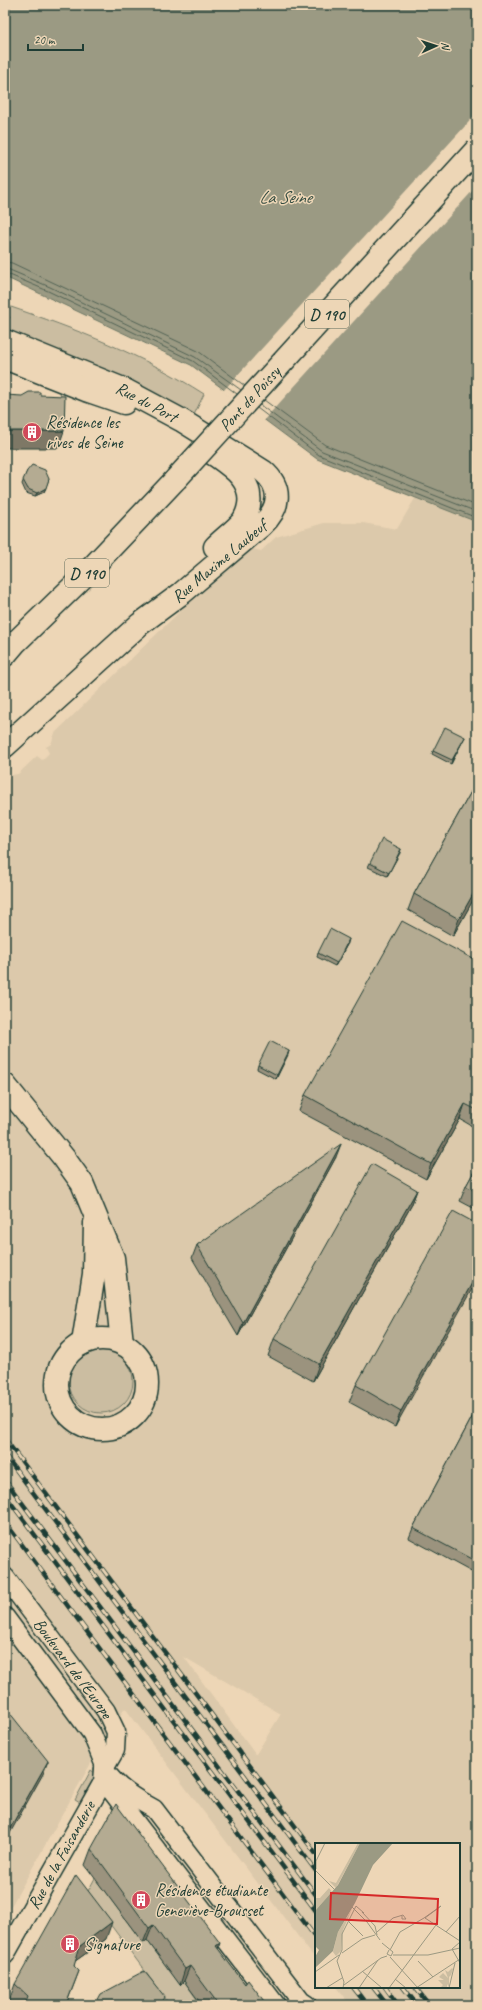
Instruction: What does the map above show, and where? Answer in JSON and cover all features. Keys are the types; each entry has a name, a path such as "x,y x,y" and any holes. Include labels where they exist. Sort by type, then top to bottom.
{"main road":[{"name":"Pont de Poissy","path":"9,648 92,568 176,479 477,149"},
{"name":"Rue du Port","path":"5,340 99,378 147,401 263,470 272,479 274,485"},
{"path":"5,358 156,415 176,427 212,453 245,481 249,489 250,499 247,513 243,520 175,583 140,624 5,746"},
{"name":"Rue Maxime Laubeuf","path":"140,624 182,593 272,516 277,500 274,485"},
{"path":"5,1085 55,1146 82,1183 113,1258 122,1343"},
{"path":"83,1343 94,1274 96,1216"},
{"path":"102,1339 122,1343 134,1352 142,1363 147,1377 147,1392 142,1406 134,1416 124,1424 111,1428 101,1429 80,1423 64,1408 58,1390 59,1371 64,1360 73,1350 83,1343 102,1339"}],"street":[{"name":"Boulevard de l'Europe","path":"5,1577 106,1711 116,1732 114,1750 103,1768"},
{"name":"Boulevard de l'Europe","path":"5,1617 92,1734 103,1768"},
{"path":"103,1768 129,1812 276,2005"},
{"path":"103,1768 111,1779 124,1792 154,1809 301,2001 307,2005"},
{"name":"Rue de la Faisanderie","path":"5,1955 103,1768"}],"shaded area":[{"path":"8,306 109,344 181,380 204,394 193,417 5,337 5,316 10,318 5,310"},
{"path":"417,495 477,522 477,2005 350,2005 337,1988 460,1988 460,1843 315,1843 315,1959 125,1708 91,1763 5,1917 5,782 12,775 18,774 37,756 42,760 49,753 46,747 51,744 55,733 246,547 261,551 276,537 324,523 363,523 397,529","holes":["184,1657 281,1714 255,1754"]},
{"path":"101,1349 119,1355 127,1363 133,1381 127,1399 119,1407 101,1413 83,1407 75,1399 69,1381 75,1363 83,1355"},
{"path":"91,1770 96,1774 80,1803 75,1800"},
{"path":"95,1878 143,1943 147,1940 180,1984 184,1981 201,2005 170,2005 87,1893"}],"water":[{"name":"La Seine","path":"5,5 477,5 477,522 317,459 191,365 5,277"}],"pier":[{"path":"477,113 477,186 263,421 223,391"}],"building":[{"path":"29,392 40,392 40,395 65,396 64,431 5,431 5,395 22,396"},
{"name":"Résidence les rives de Seine","path":"32,465 45,470 49,479 46,488 37,493 28,489 23,480 27,471"},
{"path":"445,727 465,737 452,760 433,751"},
{"path":"477,781 477,887 459,919 414,894"},
{"path":"382,839 401,849 389,873 370,863"},
{"path":"402,921 477,961 477,1110 465,1104 431,1164 305,1095"},
{"path":"330,929 349,939 337,963 318,953"},
{"path":"270,1041 289,1051 277,1075 258,1065"},
{"path":"341,1144 243,1323 197,1245"},
{"path":"372,1164 417,1190 319,1364 274,1339"},
{"path":"477,1166 477,1192 466,1186"},
{"path":"453,1211 477,1224 477,1274 401,1411 356,1385"},
{"path":"477,1408 477,1562 413,1528"},
{"path":"5,1707 48,1761 5,1837"},
{"path":"116,1804 220,1943 216,1946 245,1984 248,1980 267,2005 219,2005 190,1966 185,1969 153,1925 149,1928 91,1849"},
{"name":"Signature","path":"76,1875 112,1922 80,1946 74,1966 79,1971 67,2002 64,2005 30,2005 26,2001 28,1996 15,1984"},
{"path":"144,1971 165,1997 161,2005 95,2005 101,1994"}],"railway":[{"path":"5,1439 315,1853"},
{"path":"5,1455 315,1870"},
{"path":"5,1480 315,1894"},
{"path":"5,1495 315,1910"},
{"path":"5,1522 315,1937"},
{"path":"354,1988 367,2005"},
{"path":"374,1988 387,2005"},
{"path":"386,1988 398,2005"},
{"path":"404,1988 417,2005"},
{"path":"416,1988 429,2005"}],"place":[{"name":"Résidence les rives de Seine","path":"32,432"},
{"name":"Résidence étudiante Geneviève-Brousset","path":"141,1900"},
{"name":"Signature","path":"70,1944"}]}
